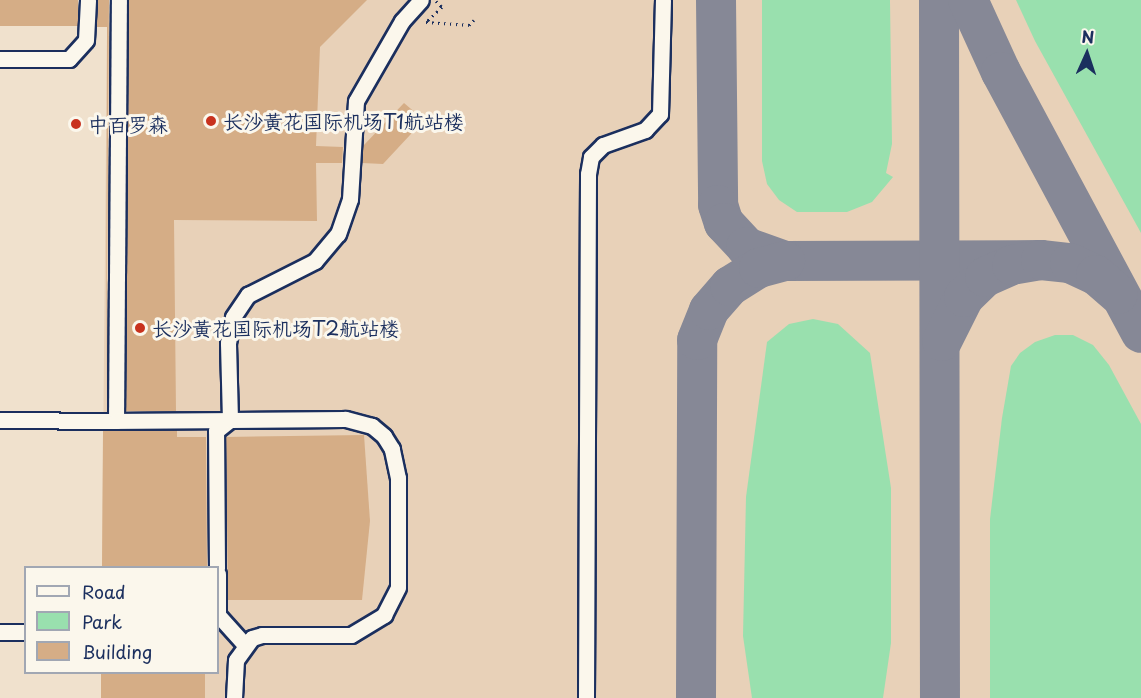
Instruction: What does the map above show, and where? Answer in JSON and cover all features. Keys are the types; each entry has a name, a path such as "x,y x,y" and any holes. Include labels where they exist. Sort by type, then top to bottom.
{"lane":[{"path":"0,60 69,59 86,40 88,0"},
{"path":"116,421 119,0"},
{"path":"231,420 228,343 233,317 257,287 315,261 338,234 351,193 356,101 402,21 421,0"},
{"path":"586,698 588,174 591,157 603,145 645,130 660,114 663,0"},
{"path":"0,420 360,421 384,436 392,449 398,478 398,587 384,615 351,635 262,635 244,644 236,660 234,698"},
{"path":"217,566 216,431 231,420"},
{"path":"219,616 244,644"},
{"path":"0,632 24,632"}],"path":[{"path":"435,0 442,7 426,22 469,25 474,20"}],"shaded area":[{"path":"135,0 1141,0 1141,698 101,698 101,674 219,674 219,566 102,566 107,36 135,36"}],"green space":[{"path":"762,0 890,0 892,144 886,173 893,177 872,202 847,212 797,212 779,200 767,184 762,161"},
{"path":"1016,0 1141,0 1141,233 1035,41"},
{"path":"813,319 838,324 870,353 891,488 891,643 883,698 752,698 743,636 746,497 767,342 789,324"},
{"path":"1055,335 1073,335 1093,345 1109,365 1141,424 1141,698 990,698 990,519 1002,418 1011,366 1020,353 1035,342"}],"building":[{"path":"0,0 78,0 78,26 0,26"},
{"path":"98,0 109,0 106,411 107,27 96,27"},
{"name":"长沙黄花国际机场T1航站楼","path":"129,0 367,0 320,47 316,146 343,147 342,163 316,163 317,221 174,220 176,411 126,411"},
{"path":"404,103 424,120 383,164 362,163 363,146"},
{"path":"177,430 177,437 206,437 207,566 102,566 103,431"},
{"path":"364,435 370,521 362,600 228,600 226,437"},
{"path":"101,674 205,674 205,698 101,698"}],"taxiway":[{"path":"716,0 718,205 724,223 746,247 785,261 1041,260"},
{"path":"939,0 940,698"},
{"path":"968,0 1001,72 1141,333"},
{"path":"942,341 964,297 985,277 1012,265 1041,260 1070,263 1096,275 1118,294"},
{"path":"696,698 697,340 709,310 730,286 759,268 785,261"}],"place":[{"name":"长沙黄花国际机场T1航站楼","path":"211,121"},
{"name":"中百罗森","path":"76,124"},
{"name":"长沙黄花国际机场T2航站楼","path":"140,328"}]}
